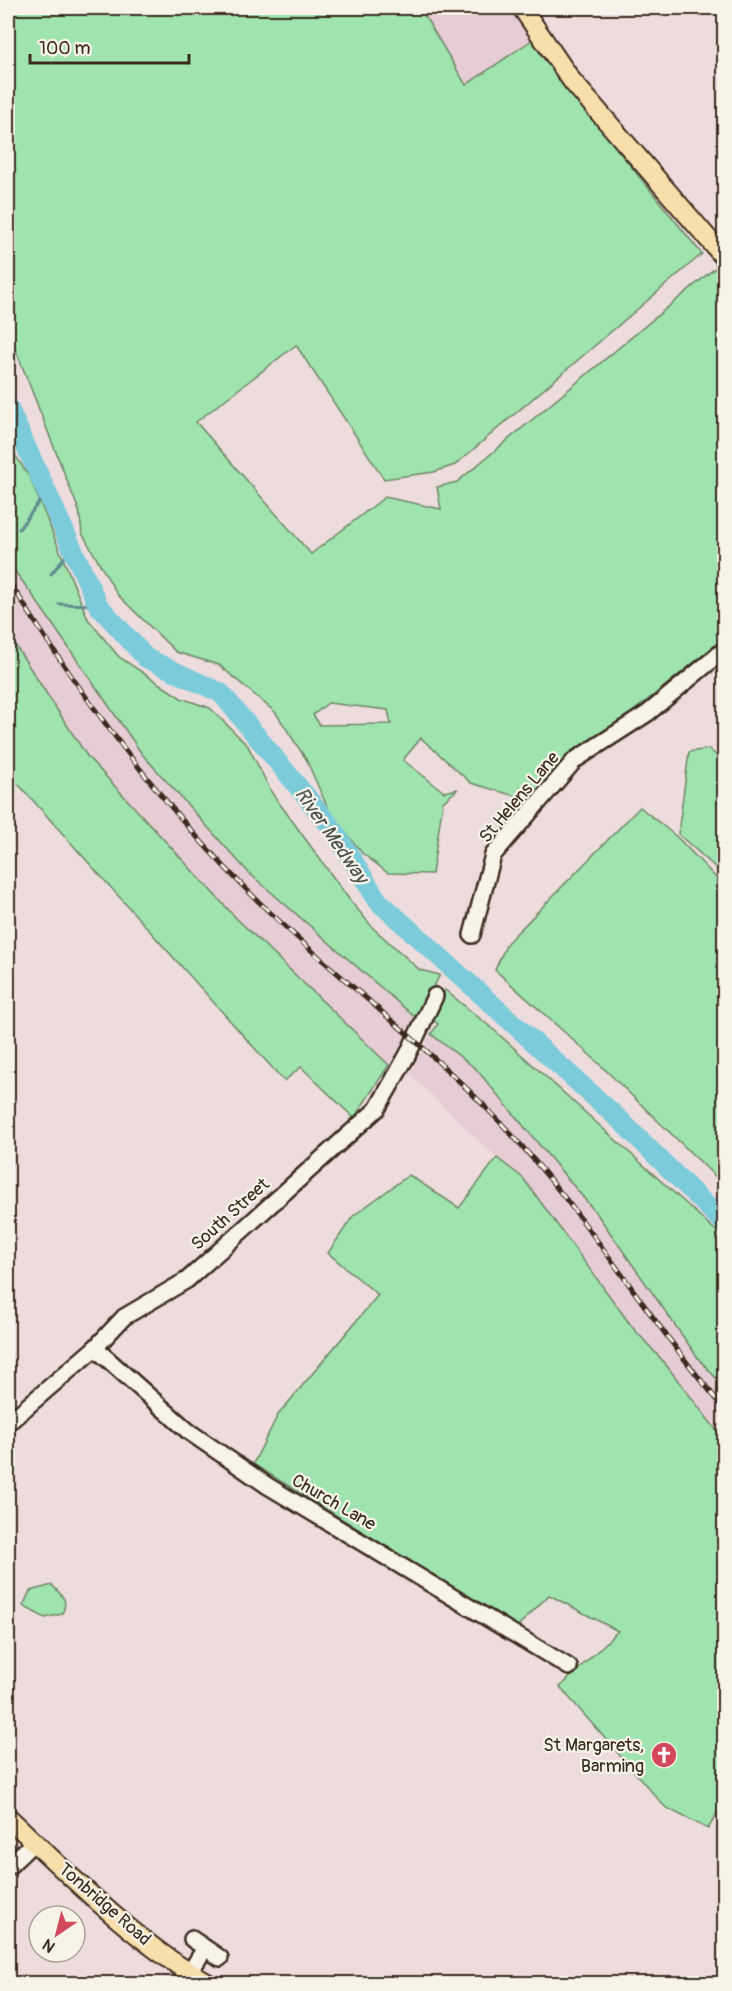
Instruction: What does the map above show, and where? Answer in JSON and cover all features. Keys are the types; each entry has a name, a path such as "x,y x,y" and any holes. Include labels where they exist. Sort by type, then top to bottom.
{"main road":[{"path":"522,8 572,81 724,257"},
{"name":"Tonbridge Road","path":"8,1817 188,1978 209,1983"}],"street":[{"name":"St Helens Lane","path":"472,935 493,855 575,760 648,713 724,650"},
{"name":"South Street","path":"8,1423 95,1348 124,1317 187,1280 377,1110 408,1054 435,996"},
{"name":"Church Lane","path":"95,1348 188,1431 268,1486 569,1667"},
{"path":"8,1867 34,1842"},
{"path":"192,1939 220,1958"},
{"path":"188,1978 205,1948"}],"shaded area":[{"path":"420,8 512,8 532,40 466,85"},
{"path":"8,562 142,754 249,873 416,1018 389,1065 236,918 87,756 8,634"},
{"path":"431,1034 476,1069 597,1214 698,1358 724,1387 724,1440 663,1361 633,1328 523,1178 497,1158 410,1074"}],"green space":[{"path":"8,8 420,8 466,85 532,40 544,59 702,254 455,465 434,472 384,479 296,345 196,422 311,554 385,497 441,509 437,487 457,482 720,264 724,271 724,638 625,718 570,757 532,801 471,783 421,738 403,760 444,792 458,789 443,802 432,874 388,873 362,853 330,813 306,759 276,713 219,665 176,652 117,594 82,533 79,511 8,330","holes":["328,703 388,710 391,724 320,725 313,715"]},
{"path":"8,444 30,478 88,619 119,657 181,698 210,708 248,746 272,793 349,899 373,928 420,970 440,975 416,1018 249,873 142,754 8,562"},
{"path":"8,634 87,756 236,918 389,1065 354,1118 301,1067 284,1081 20,786 8,777"},
{"path":"709,749 724,762 724,875 678,834 689,752"},
{"path":"640,807 678,838 724,886 724,1185 592,1057 495,970 507,943"},
{"path":"445,990 494,1030 724,1238 724,1387 698,1358 597,1214 476,1069 431,1034 438,1024 430,1018"},
{"path":"497,1158 523,1178 633,1328 663,1361 724,1440 724,1802 708,1829 665,1807 560,1687 618,1631 549,1595 517,1627 253,1464 278,1415 378,1295 328,1253 353,1216 409,1175 459,1208"},
{"path":"52,1585 65,1601 62,1614 45,1618 23,1606 30,1591"}],"waterway":[{"name":"River Medway","path":"8,407 98,605 146,658 221,693 333,829 378,901 622,1122 724,1223"},
{"path":"8,430 14,423"},
{"path":"19,529 47,491"},
{"path":"51,574 72,548"},
{"path":"59,604 98,605"}],"railway":[{"path":"8,579 63,664 123,748 188,827 258,901 441,1064 499,1121 559,1190 667,1337 724,1408"}],"place":[{"name":"St Margarets, Barming","path":"664,1755"}]}
